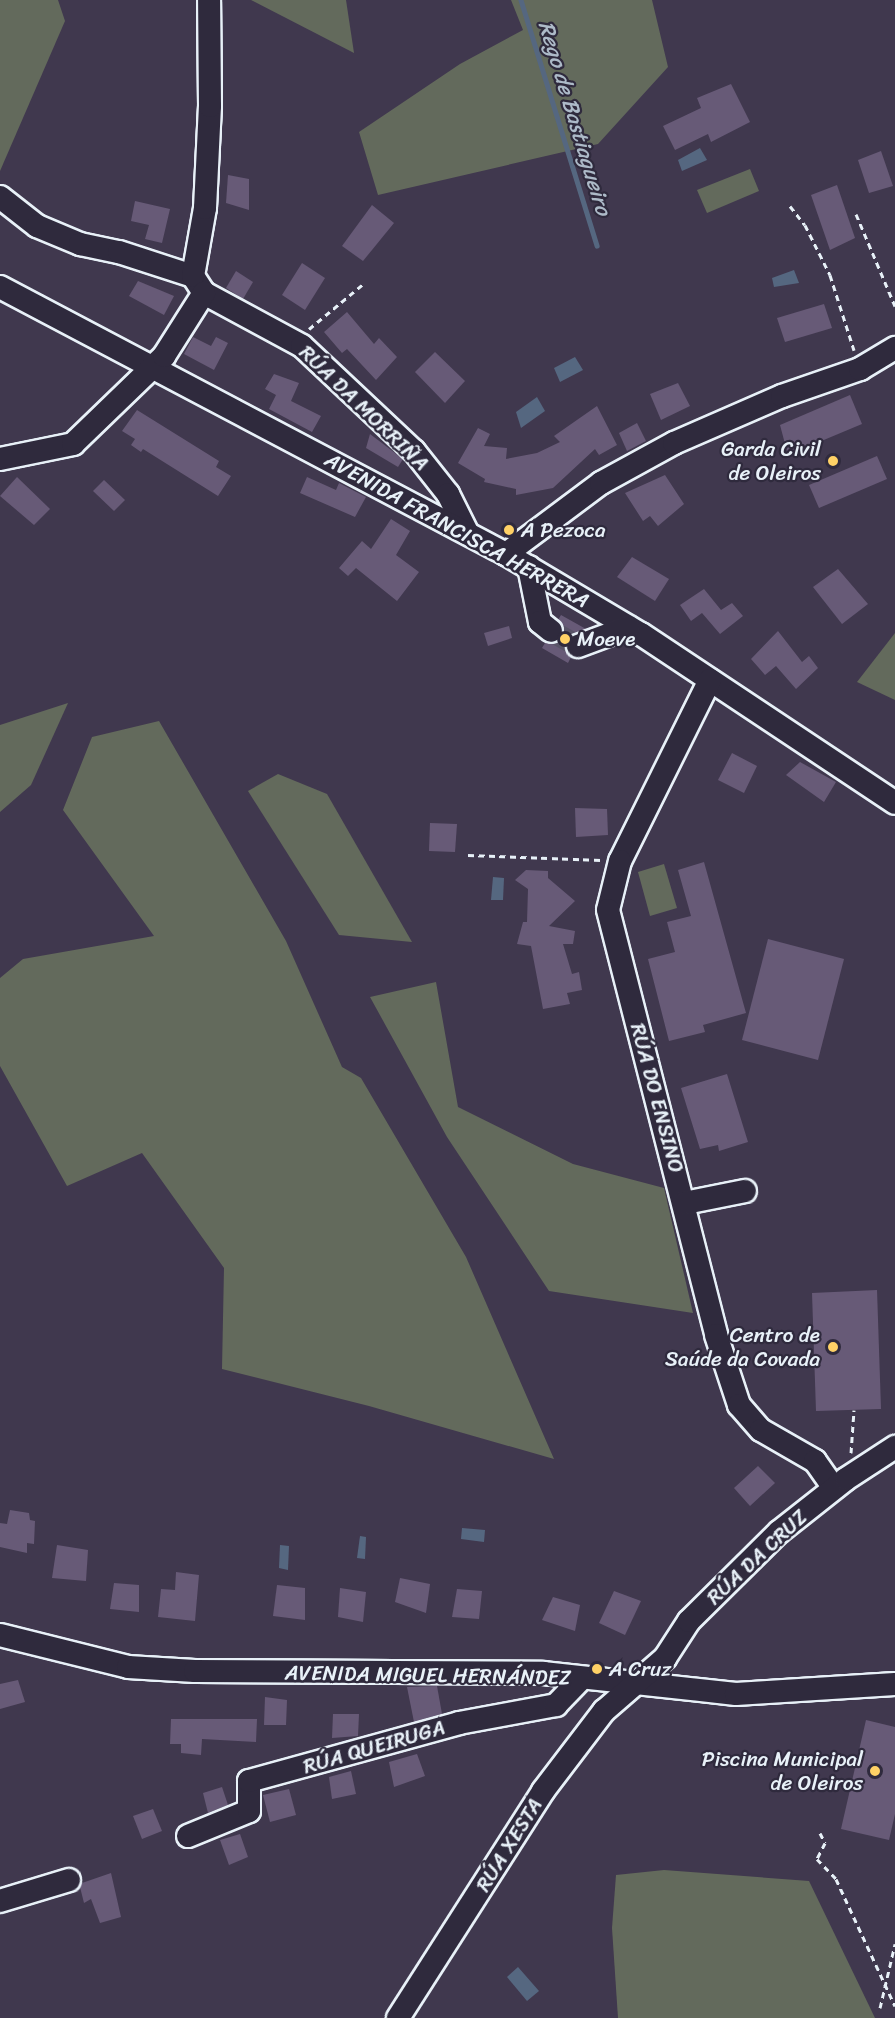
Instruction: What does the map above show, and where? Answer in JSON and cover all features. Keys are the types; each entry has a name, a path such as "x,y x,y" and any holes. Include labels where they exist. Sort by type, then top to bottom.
{"street":[{"path":"0,459 73,444 154,367 198,285 205,208 210,106 209,0"},
{"name":"RÚA DA MORRIÑA","path":"0,197 37,226 80,244 119,252 198,285 294,341 414,451 447,494 467,532"},
{"name":"AVENIDA FRANCISCA HERRERA","path":"0,287 467,532 529,567 629,627 895,803"},
{"path":"506,554 601,483 674,443 782,396 860,369 895,348"},
{"path":"529,567 540,622 551,632"},
{"path":"578,646 629,627"},
{"name":"RÚA DO ENSINO","path":"710,680 620,861 608,910 685,1203 716,1335 739,1405 761,1430 815,1461 840,1483"},
{"path":"685,1203 745,1191"},
{"name":"RÚA DA CRUZ","path":"636,1684 665,1658 689,1621 729,1578 840,1483 895,1447"},
{"name":"AVENIDA MIGUEL HERNÁNDEZ","path":"0,1635 128,1667 297,1674 543,1673 736,1694 895,1684"},
{"name":"RÚA QUEIRUGA","path":"188,1836 249,1811 249,1781 459,1723 556,1705 582,1678"},
{"name":"RÚA XESTA","path":"398,2018 543,1791 604,1711 636,1684"},
{"path":"0,1901 69,1880"}],"path":[{"path":"790,206 805,225 830,275 860,369"},
{"path":"856,214 895,306"},
{"path":"294,341 362,285"},
{"path":"468,855 620,861"},
{"path":"840,1483 854,1410"},
{"path":"820,1833 825,1843 817,1859 836,1879 895,2006"},
{"path":"880,2008 887,1988 895,1944"}],"green space":[{"path":"0,0 58,0 65,21 0,171"},
{"path":"251,0 346,0 354,53"},
{"path":"511,0 652,0 668,67 598,144 378,195 359,132 460,64 523,30"},
{"path":"750,169 759,191 707,213 697,190"},
{"path":"895,633 895,700 857,682"},
{"path":"68,703 31,785 0,812 0,725"},
{"path":"159,721 286,941 342,1067 361,1078 466,1257 554,1459 369,1406 222,1369 224,1268 142,1153 67,1186 0,1066 0,978 23,959 154,936 63,810 92,737"},
{"path":"278,774 327,794 412,942 339,935 248,791"},
{"path":"664,864 677,908 650,916 638,872"},
{"path":"436,982 458,1107 573,1164 664,1188 693,1313 549,1291 447,1137 370,997"},
{"path":"664,1870 809,1881 875,2018 618,2018 612,1928 616,1875"}],"water":[{"path":"700,148 707,160 682,171 678,160"},
{"path":"794,270 799,283 774,287 772,278"},
{"path":"575,357 583,370 560,382 554,368"},
{"path":"537,397 545,411 521,428 516,412"},
{"path":"493,877 504,878 503,900 491,900"},
{"path":"462,1528 485,1530 484,1542 461,1539"},
{"path":"360,1536 366,1537 365,1559 357,1558"},
{"path":"280,1545 289,1546 288,1570 279,1568"},
{"path":"518,1967 539,1991 527,2001 507,1977"}],"building":[{"path":"731,84 750,122 711,142 708,134 675,150 663,126 701,108 697,98"},
{"path":"881,151 893,186 869,193 858,160"},
{"path":"228,175 249,179 249,210 226,203"},
{"path":"837,185 855,238 830,250 811,195"},
{"path":"135,201 170,209 162,243 145,239 149,225 131,221"},
{"path":"372,205 394,223 363,261 342,246"},
{"path":"302,263 325,278 305,310 282,295"},
{"path":"236,271 253,282 243,299 226,288"},
{"path":"138,281 174,296 164,315 129,296"},
{"path":"824,304 832,328 785,342 777,318"},
{"path":"347,312 374,344 379,338 397,357 376,380 347,349 342,353 324,332"},
{"path":"193,337 211,346 216,337 228,343 214,370 184,354"},
{"path":"435,352 465,381 445,403 415,372"},
{"path":"274,374 299,383 291,401 321,416 312,432 269,409 276,395 265,389"},
{"path":"678,383 690,406 661,420 650,394"},
{"path":"850,395 862,424 788,455 780,425"},
{"path":"597,406 617,445 599,455 595,449 553,488 516,495 516,489 484,482 485,479 458,463 478,428 490,434 484,446 507,448 506,459 537,453 560,442 554,436"},
{"path":"137,410 219,461 216,467 231,476 218,496 143,449 141,452 131,445 135,439 122,431"},
{"path":"637,423 646,441 627,451 619,433"},
{"path":"370,434 403,459 398,467 366,448"},
{"path":"877,456 887,479 819,508 809,485"},
{"path":"665,475 684,504 658,526 650,516 643,521 625,493"},
{"path":"17,477 50,509 34,525 0,496"},
{"path":"307,477 336,490 339,483 366,497 355,517 300,493"},
{"path":"104,480 125,500 114,511 93,491"},
{"path":"391,519 410,531 396,555 419,572 397,601 356,568 348,576 339,568 362,541 371,549"},
{"path":"632,557 669,579 655,601 617,577"},
{"path":"838,569 868,604 842,624 813,587"},
{"path":"704,589 721,610 732,603 743,616 720,634 702,613 691,621 680,605"},
{"path":"561,615 586,629 567,638 565,650 571,657 568,663 542,648 545,643 555,644 562,639 564,627 558,620"},
{"path":"509,626 512,638 488,646 484,633"},
{"path":"778,631 802,662 809,656 818,668 796,689 776,666 765,675 751,659"},
{"path":"732,753 757,766 744,793 718,780"},
{"path":"800,762 836,782 824,802 786,775"},
{"path":"575,808 607,809 608,835 576,837"},
{"path":"430,823 457,824 455,852 429,851"},
{"path":"704,862 746,1013 703,1025 705,1032 669,1041 648,959 675,952 667,922 691,916 678,870"},
{"path":"526,870 548,871 548,878 575,901 549,926 575,931 573,944 563,944 572,974 579,972 582,990 567,993 570,1004 543,1009 531,946 517,944 523,922 527,922 528,889 515,880"},
{"path":"768,939 844,959 818,1060 742,1040"},
{"path":"727,1074 748,1142 719,1151 718,1145 700,1149 681,1088"},
{"name":"Centro de Saúde da Covada","path":"877,1290 881,1409 816,1411 812,1293"},
{"path":"758,1466 775,1483 750,1506 734,1488"},
{"path":"10,1510 29,1513 30,1520 35,1521 34,1544 27,1543 27,1553 0,1547 0,1523 7,1524"},
{"path":"57,1545 88,1550 86,1581 52,1578"},
{"path":"176,1572 199,1575 195,1621 158,1617 161,1589 175,1590"},
{"path":"400,1578 430,1584 426,1613 395,1602"},
{"path":"114,1583 139,1585 139,1612 110,1609"},
{"path":"277,1585 305,1588 305,1620 273,1616"},
{"path":"340,1588 366,1592 363,1622 338,1617"},
{"path":"457,1589 482,1591 479,1619 452,1617"},
{"path":"614,1591 641,1601 625,1635 599,1623"},
{"path":"553,1597 580,1605 575,1631 542,1620"},
{"path":"18,1680 25,1702 0,1709 0,1684"},
{"path":"437,1686 442,1714 414,1722 407,1687"},
{"path":"265,1697 287,1700 286,1725 264,1725"},
{"path":"333,1714 359,1714 358,1736 332,1738"},
{"path":"171,1719 257,1719 256,1742 202,1739 201,1755 181,1753 181,1744 170,1744"},
{"name":"Piscina Municipal de Oleiros","path":"866,1720 895,1727 895,1814 889,1840 841,1829"},
{"path":"417,1754 425,1776 394,1787 389,1762"},
{"path":"351,1771 356,1794 332,1799 329,1777"},
{"path":"222,1787 228,1805 208,1813 203,1793"},
{"path":"289,1789 296,1815 270,1822 263,1795"},
{"path":"153,1809 162,1831 142,1839 133,1816"},
{"path":"240,1834 248,1857 229,1865 220,1840"},
{"path":"111,1873 121,1917 100,1923 91,1899 84,1903 80,1887 82,1883"}],"waterway":[{"name":"Rego de Bastiagueiro","path":"521,0 597,245"}],"tunnel":[{"path":"551,631 578,646"}],"place":[{"name":"Garda Civil de Oleiros","path":"833,461"},
{"name":"A Pezoca","path":"509,530"},
{"name":"Moeve","path":"565,639"},
{"name":"Centro de Saúde da Covada","path":"833,1347"},
{"name":"A Cruz","path":"597,1669"},
{"name":"Piscina Municipal de Oleiros","path":"875,1771"}]}
